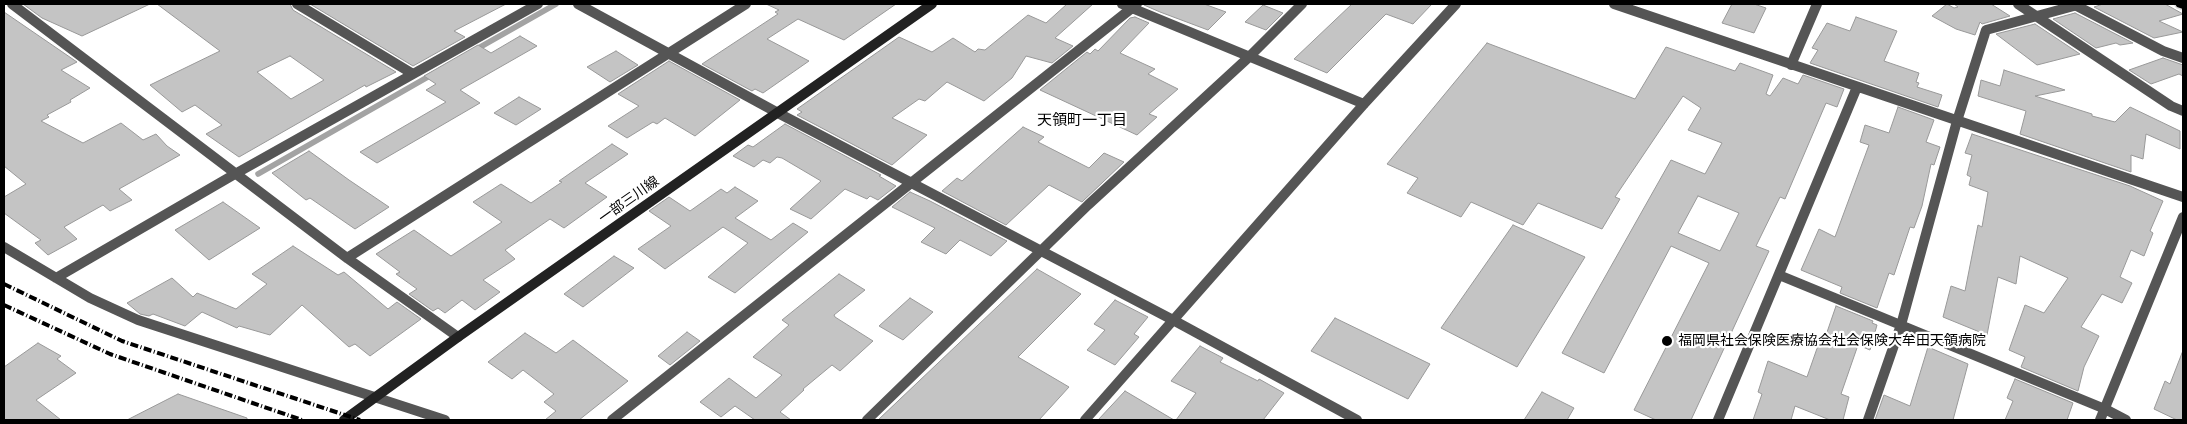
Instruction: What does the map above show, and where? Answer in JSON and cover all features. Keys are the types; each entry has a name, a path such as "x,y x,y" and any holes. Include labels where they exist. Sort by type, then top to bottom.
{"main road":[{"name":"一部三川線","path":"344,420 458,337 932,4"}],"street":[{"path":"12,4 347,258 458,337"},
{"path":"297,4 413,74"},
{"path":"56,278 235,174 538,4"},
{"path":"578,4 778,113 912,181 1357,420"},
{"path":"347,258 746,4"},
{"path":"1122,4 1134,6 1249,57 1364,104"},
{"path":"867,420 1041,250 1249,57 1302,4"},
{"path":"1085,420 1364,104 1456,4"},
{"path":"1614,4 2183,197"},
{"path":"1791,65 1817,4"},
{"path":"2018,4 2171,106 2183,112"},
{"path":"1868,420 1901,325 1957,121 1986,30 2078,4 2163,51 2183,58"},
{"path":"612,420 1134,6"},
{"path":"1718,420 1857,87"},
{"path":"2102,415 2183,217"},
{"path":"4,247 90,298 138,320 445,420"},
{"path":"1780,275 1901,325 2102,415 2126,420"}],"building":[{"path":"23,4 150,4 82,36 42,18"},
{"path":"157,4 290,4 293,10 396,72 366,87 365,85 239,157 206,134 222,125 195,105 182,112 150,85 220,51","holes":["290,56 324,80 291,99 257,72"]},
{"path":"310,4 506,4 454,31 465,37 413,66"},
{"path":"766,4 896,4 844,40 798,19 767,39 809,61 763,93 755,89 752,91 702,64 778,14 775,12 779,10"},
{"path":"1067,4 1093,4 1055,38 1073,46 1052,63 1026,56 1012,78 984,101 947,82 925,101 919,99 892,118 927,135 892,165 797,115 802,112 797,109 899,37 932,52 953,38 975,52 978,49 985,50 1028,15 1046,23"},
{"path":"1144,4 1204,4 1226,12 1208,30"},
{"path":"1352,4 1432,4 1413,24 1386,14 1327,73 1294,59"},
{"path":"1732,4 1754,4 1766,8 1754,33 1722,23"},
{"path":"1947,4 1954,8 1958,7 1954,4 1991,4 2010,16 1982,24 1980,22 1975,35 1956,29 1932,16"},
{"path":"2103,4 2165,4 2183,14 2159,21 2183,32 2154,38 2094,7"},
{"path":"1263,5 1283,13 1266,30 1245,22"},
{"path":"4,12 77,62 61,70 90,88 70,100 71,102 47,115 49,117 41,121 83,143 121,123 143,140 156,134 167,146 180,155 119,189 132,200 110,211 103,205 64,227 77,239 48,255 35,243 41,240 4,213 4,197 26,184 4,166"},
{"path":"2075,13 2133,43 2120,45 2116,43 2096,48 2053,19"},
{"path":"1135,17 1149,23 1120,53 1155,69 1148,74 1178,89 1149,114 1157,117 1137,135 1040,90 1087,52 1090,54 1095,49 1098,51 1130,18"},
{"path":"1856,17 1897,31 1884,61 1919,73 1916,82 1919,83 1917,87 1942,95 1938,107 1810,63 1818,50 1812,48 1827,23 1850,31"},
{"path":"2035,24 2080,54 2037,65 1996,34"},
{"path":"520,36 537,46 460,90 480,103 377,163 360,152 446,102 426,90 436,84 424,76 478,45 491,53"},
{"path":"1487,43 1635,99 1666,47 1735,71 1740,63 1773,75 1766,94 1770,96 1783,78 1798,84 1803,75 1844,89 1837,107 1826,103 1785,199 1780,197 1756,246 1769,251 1691,420 1656,420 1634,410 1709,263 1671,246 1604,373 1562,353 1671,160 1705,174 1722,143 1688,130 1701,108 1683,96 1615,197 1620,199 1602,229 1538,203 1523,225 1471,202 1461,217 1407,193 1418,178 1387,164","holes":["1698,196 1739,213 1720,251 1678,233"]},
{"path":"616,51 638,65 610,82 587,67"},
{"path":"2163,58 2183,65 2183,76 2179,74 2151,84 2129,70"},
{"path":"669,61 740,100 695,136 665,118 657,124 653,122 627,138 608,126 639,106 618,94"},
{"path":"2004,70 2065,90 2035,96 2092,114 2092,116 2115,122 2130,107 2180,131 2180,149 2146,134 2143,159 2131,155 2131,172 2020,134 2026,111 1978,96 1981,80 2000,86"},
{"path":"519,97 541,109 516,125 494,113"},
{"path":"1898,107 1934,120 1926,142 1940,147 1934,165 1931,164 1922,206 1914,228 1910,227 1894,275 1889,273 1877,308 1840,293 1842,287 1801,270 1819,229 1835,237 1869,145 1860,142 1865,125 1889,133"},
{"path":"785,124 881,175 879,176 896,186 878,200 870,196 867,199 845,189 811,219 790,209 821,181 782,158 777,157 770,163 763,160 754,167 733,156 748,145 753,147"},
{"path":"1023,127 1044,137 1038,142 1089,168 1104,153 1124,162 1082,202 1049,185 1006,225 942,191 957,178 962,181"},
{"path":"1972,134 2130,186 2163,201 2150,231 2153,233 2144,256 2131,250 2120,277 2132,283 2122,303 2102,294 2081,327 2099,336 2084,367 2078,391 2021,367 2025,357 2009,350 2025,305 2044,313 2068,278 2020,256 2016,284 1998,277 1987,335 1943,317 1951,286 1965,291 1978,225 1982,227 1988,192 1969,185 1971,177 1967,175 1972,155 1965,153"},
{"path":"612,144 628,154 585,183 607,197 564,228 550,219 505,250 515,259 483,280 500,292 475,310 462,300 445,313 438,308 433,311 409,294 417,289 396,274 400,272 376,254 414,230 451,256 502,222 473,202 501,184 531,203"},
{"path":"309,151 389,207 355,229 310,198 306,200 272,173"},
{"path":"735,187 758,201 735,218 771,240 793,223 808,232 735,293 708,277 748,243 723,227 665,269 638,249 671,226 649,211 669,197 690,211 721,189 727,193"},
{"path":"910,192 1007,241 991,256 960,240 946,254 921,242 935,228 892,207"},
{"path":"223,202 260,228 209,260 175,230"},
{"path":"1513,225 1585,257 1517,367 1441,328"},
{"path":"293,246 338,275 344,272 388,309 397,302 421,319 370,356 355,344 349,347 302,305 270,335 239,326 237,328 202,312 185,326 153,314 149,316 140,314 127,303 172,278 193,297 197,293 236,309 267,284 252,274"},
{"path":"614,256 634,268 583,307 564,294"},
{"path":"1037,269 1081,294 1018,357 1069,387 1039,420 878,420"},
{"path":"839,274 865,290 834,315 835,317 873,341 840,371 832,365 803,389 780,412 791,420 755,420 735,406 721,417 700,402 729,378 756,398 782,375 753,357 789,325 782,320"},
{"path":"910,298 933,312 903,340 879,326"},
{"path":"1115,300 1148,317 1134,334 1139,337 1115,365 1087,350 1105,330 1094,324"},
{"path":"1836,306 1873,321 1872,323 1877,325 1870,350 1858,345 1841,394 1849,397 1843,420 1830,420 1795,406 1791,420 1753,420 1762,394 1758,392 1768,361 1807,377 1821,337 1825,338"},
{"path":"1335,318 1430,364 1408,399 1311,351"},
{"path":"687,332 700,341 670,365 658,356"},
{"path":"525,333 556,353 573,340 628,381 579,420 545,420 556,411 544,402 554,394 523,370 512,379 488,362"},
{"path":"38,343 61,356 57,359 76,373 36,400 61,420 4,420 4,367"},
{"path":"1200,346 1223,358 1220,362 1258,381 1259,379 1284,393 1263,420 1176,420 1196,393 1171,381"},
{"path":"1928,347 1968,364 1953,420 1875,420 1884,395 1910,406"},
{"path":"2182,353 2183,420 2177,420 2154,409 2165,381 2170,384"},
{"path":"2015,379 2073,403 2067,420 2005,420 2013,401 2007,398"},
{"path":"1125,391 1174,420 1098,420"},
{"path":"1542,392 1574,408 1567,420 1524,420"},
{"path":"178,394 247,418 247,420 127,420"}],"waterway":[{"path":"475,50 556,4"},
{"path":"258,174 433,74"}],"railway":[{"path":"4,284 122,341 360,420"},
{"path":"4,305 110,354 302,420"}],"place":[{"name":"福岡県社会保険医療協会社会保険大牟田天領病院","path":"1667,341"}],"district":[{"name":"天領町一丁目","path":"1082,121"}]}
